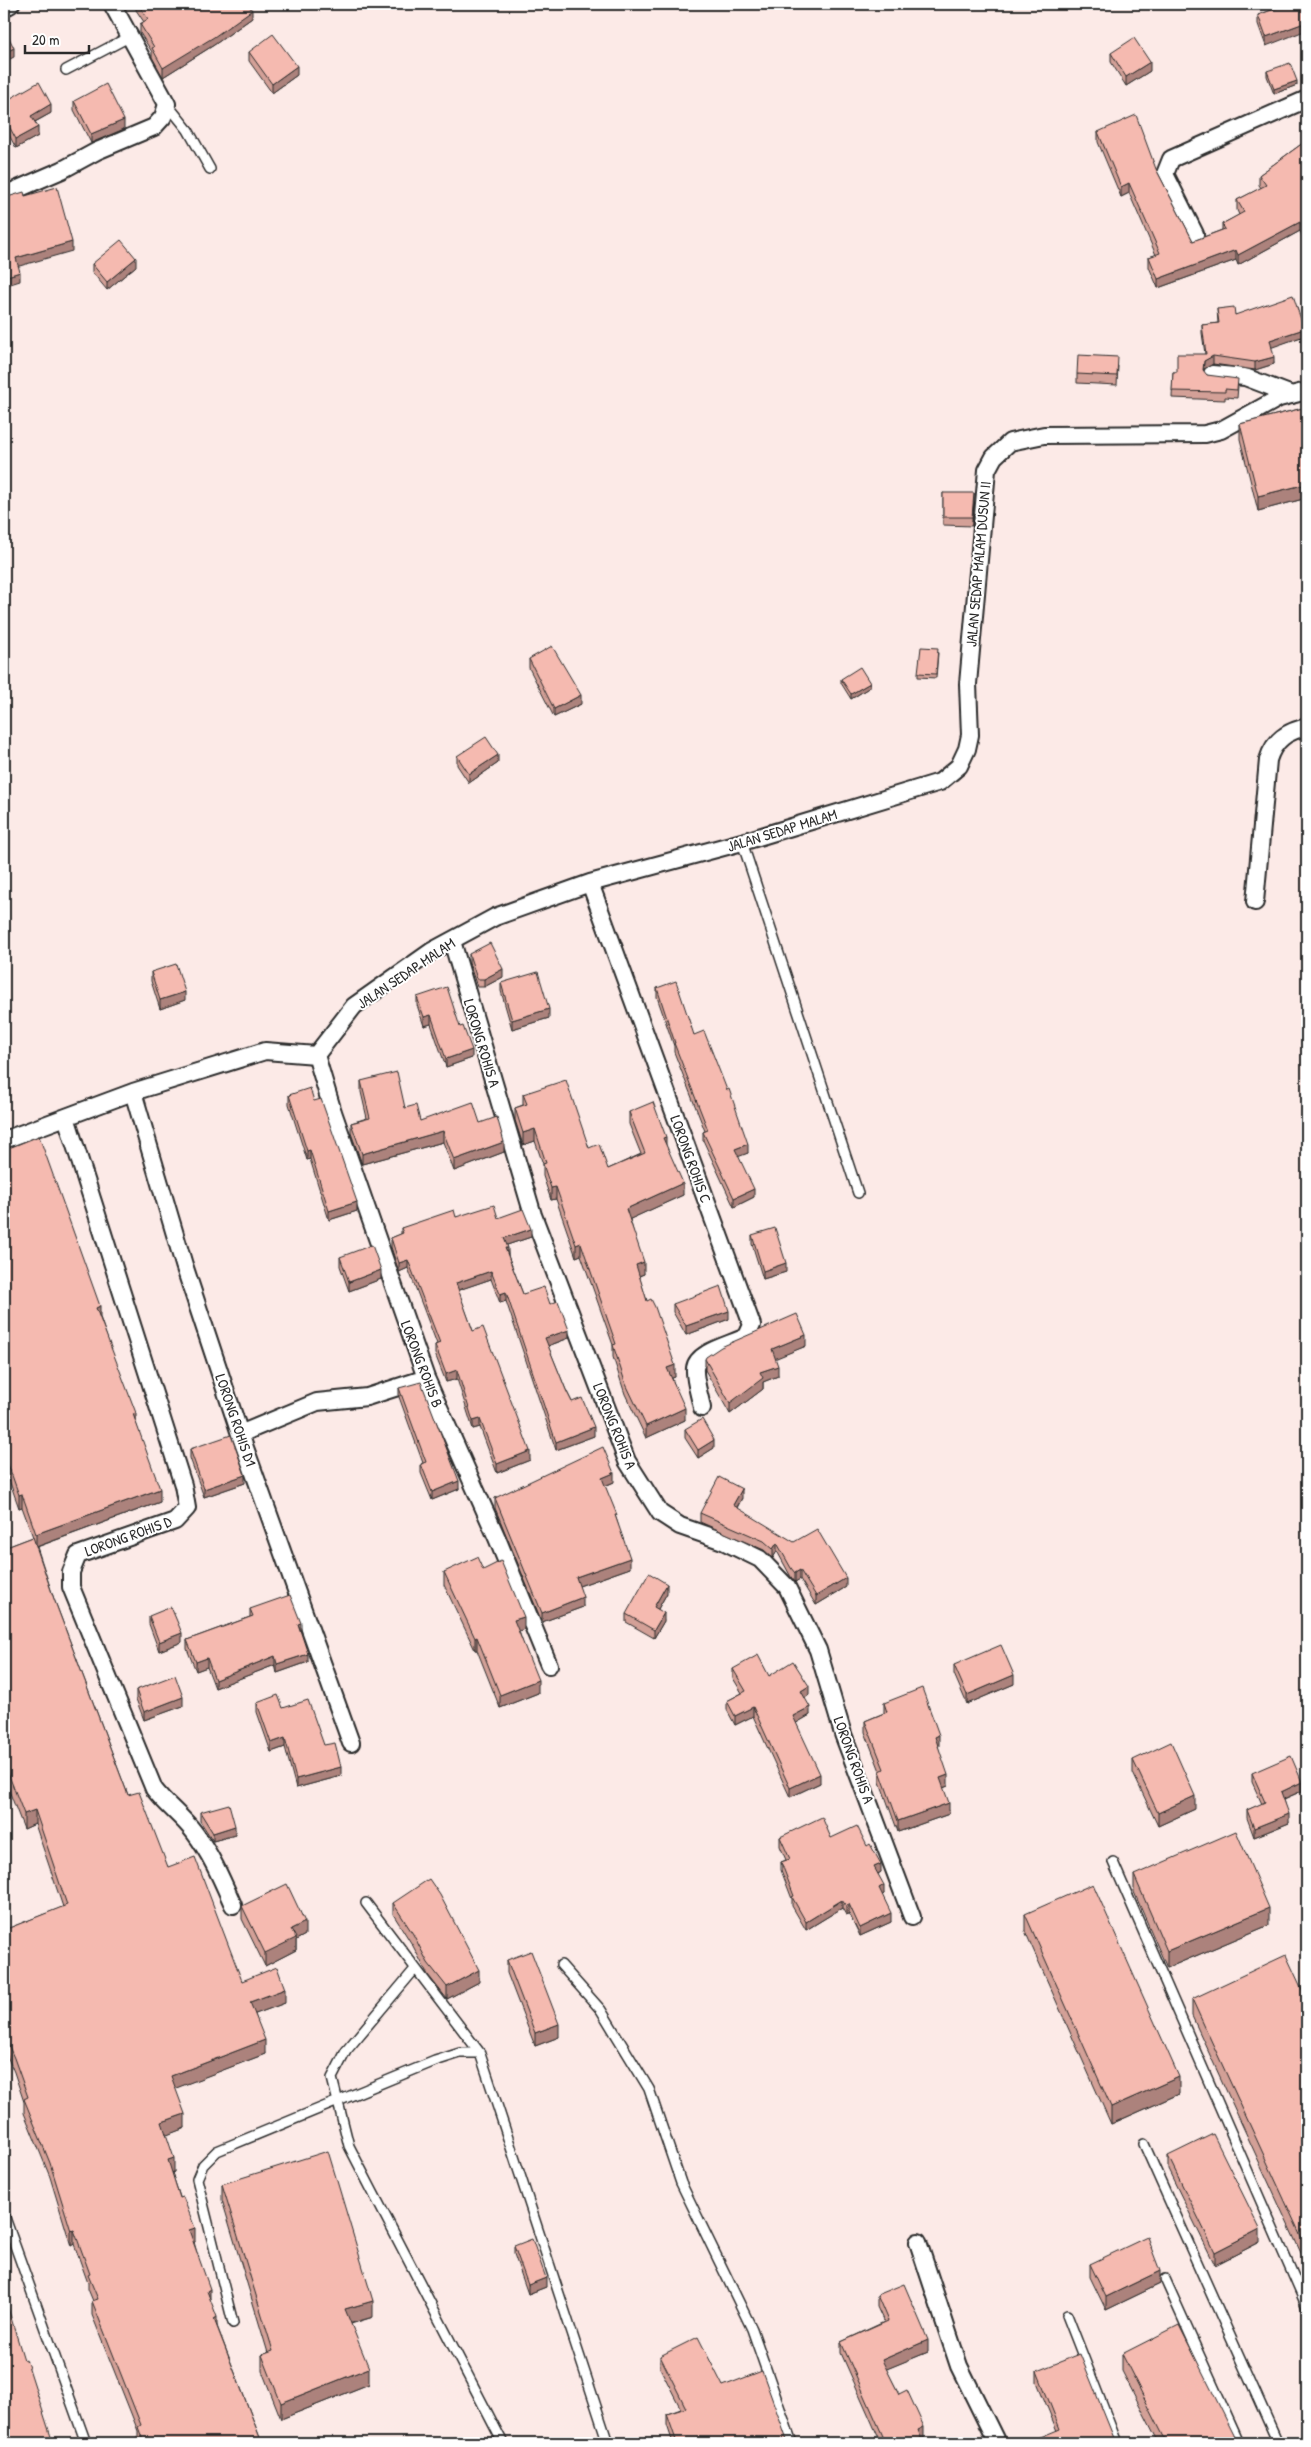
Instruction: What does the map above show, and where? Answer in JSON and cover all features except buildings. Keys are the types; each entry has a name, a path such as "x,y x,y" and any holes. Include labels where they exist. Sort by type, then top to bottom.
{"street":[{"path":"4,8 11,4"},
{"path":"4,195 62,170 97,151 154,127 163,117 167,104 112,4"},
{"path":"1195,234 1165,174 1171,159 1307,99"},
{"path":"1212,374 1246,377 1300,393"},
{"name":"JALAN SEDAP MALAM DUSUN II","path":"940,782 959,766 968,749 970,735 968,684 987,470 994,457 1010,442 1044,435 1205,434 1221,430 1279,398 1300,393"},
{"path":"1255,902 1268,760 1272,750 1284,735 1307,727"},
{"name":"JALAN SEDAP MALAM","path":"316,1055 354,1006 432,951 495,917 590,884 742,842 940,782"},
{"name":"LORONG ROHIS C","path":"590,884 752,1325 747,1336 705,1354 696,1363 694,1370 702,1408"},
{"name":"LORONG ROHIS A","path":"452,941 533,1215 627,1461 660,1514 680,1526 723,1541 760,1560 787,1587 818,1650 843,1734 912,1917"},
{"path":"4,1140 133,1092 265,1051 316,1055"},
{"name":"LORONG ROHIS B","path":"316,1055 333,1112 426,1378 497,1538 549,1665"},
{"name":"LORONG ROHIS D1","path":"133,1092 184,1265 240,1434 351,1743"},
{"name":"LORONG ROHIS D","path":"66,1116 183,1485 188,1508 175,1521 78,1554 71,1572 71,1587 154,1789 166,1804 179,1814 195,1832 234,1905"},
{"path":"240,1434 317,1402 367,1397 426,1378"},
{"path":"918,2242 959,2366 997,2443"}],"lane":[{"path":"66,70 129,37"},
{"path":"167,104 188,130 210,169"},
{"path":"742,842 858,1193"},
{"path":"1113,1862 1307,2306"},
{"path":"366,1903 480,2053 608,2443"},
{"path":"561,1965 601,2010 649,2089 681,2183 752,2329 792,2443"},
{"path":"415,1969 346,2051 332,2078 349,2146 503,2443"},
{"path":"233,2323 197,2179 203,2165 217,2151 435,2061 460,2053 480,2053"},
{"path":"1144,2144 1278,2443"},
{"path":"4,2215 86,2443"},
{"path":"1165,2279 1239,2443"},
{"path":"1067,2315 1117,2443"}]}
